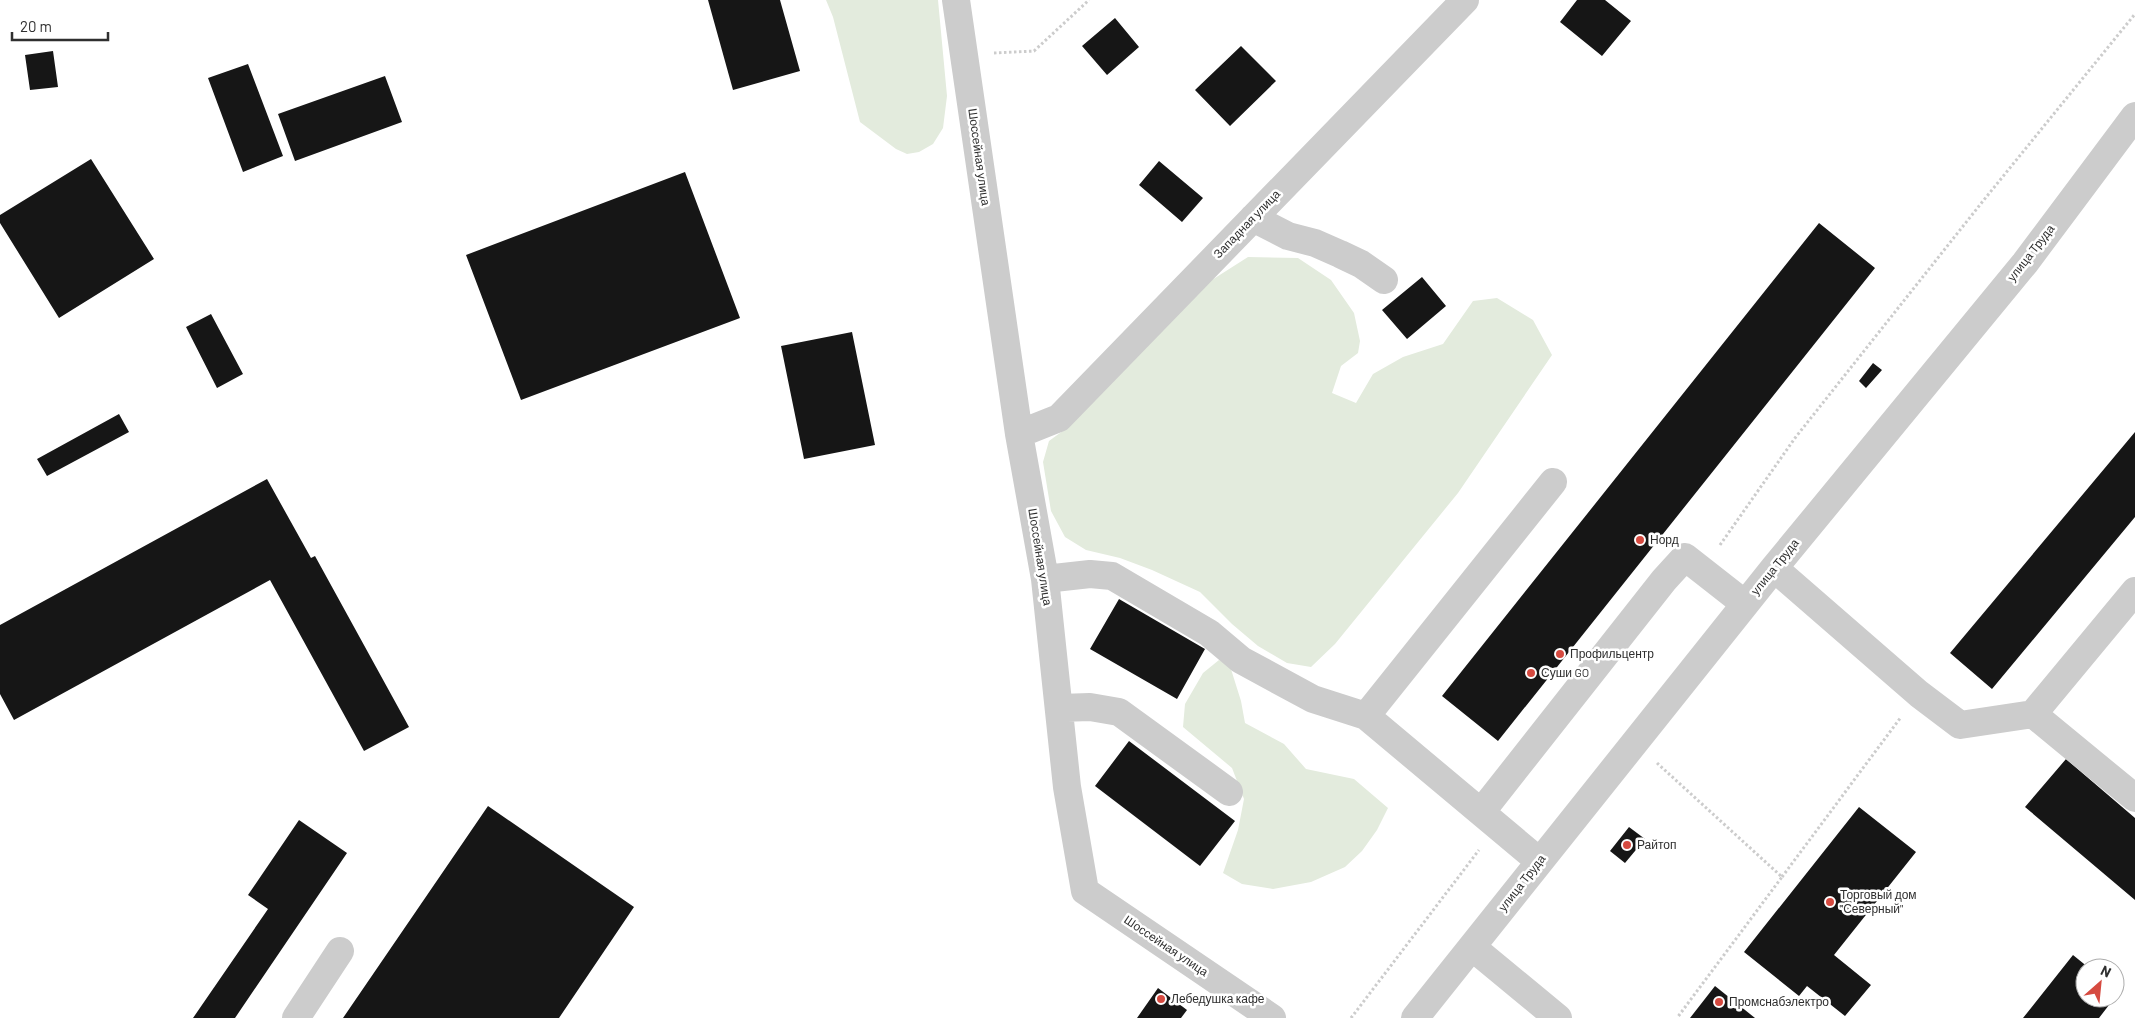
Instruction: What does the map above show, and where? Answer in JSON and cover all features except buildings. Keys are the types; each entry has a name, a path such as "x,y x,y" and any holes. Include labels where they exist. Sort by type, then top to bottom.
{"street":[{"name":"Шоссейная улица","path":"956,0 1019,434 1045,579 1067,787 1084,891 1272,1018"},
{"name":"Западная улица","path":"1019,434 1059,418 1465,0"},
{"name":"улица Труда","path":"1415,1018 1774,568 2025,263 2135,116"},
{"path":"1253,218 1288,236 1314,243 1340,254 1361,264 1384,280"},
{"path":"1366,716 1553,482"},
{"path":"1490,818 1664,580 1685,557 1745,604"},
{"path":"1774,568 1919,694 1960,724 2033,714 2135,591"},
{"path":"1045,579 1090,574 1112,576 1209,632 1241,660 1313,699 1366,716 1539,861"},
{"path":"1060,708 1090,707 1119,712 1228,792"},
{"path":"2033,714 2135,798"},
{"path":"1472,947 1558,1018"},
{"path":"296,1018 340,951"}],"path":[{"path":"964,54 1034,51 1089,0"},
{"path":"1702,570 1795,438 2135,14"},
{"path":"1677,1018 1919,694"},
{"path":"1634,743 1782,878"},
{"path":"1351,1018 1490,818"}],"shaded area":[{"path":"826,0 938,0 947,96 943,128 933,144 919,152 907,154 896,149 860,122 833,17"},
{"path":"1248,257 1298,258 1331,280 1354,313 1360,341 1358,353 1341,366 1332,393 1356,403 1373,374 1403,357 1443,344 1473,301 1497,298 1533,320 1552,355 1458,493 1335,644 1311,667 1287,663 1258,646 1232,624 1200,592 1120,558 1086,550 1065,537 1051,511 1043,462 1049,441 1064,430 1204,285"},
{"path":"1219,660 1230,666 1241,701 1245,723 1284,744 1306,769 1354,779 1388,808 1377,830 1362,851 1345,867 1311,882 1273,889 1242,884 1223,873 1238,830 1244,799 1232,768 1183,727 1185,704 1203,673"}],"place":[{"name":"Норд","path":"1640,540"},
{"name":"Профильцентр","path":"1560,654"},
{"name":"Суши GO","path":"1531,673"},
{"name":"Райтоп","path":"1627,845"},
{"name":"Торговый дом \"Северный\"","path":"1830,902"},
{"name":"Лебедушка кафе","path":"1161,999"},
{"name":"Промснабэлектро","path":"1719,1002"}]}
